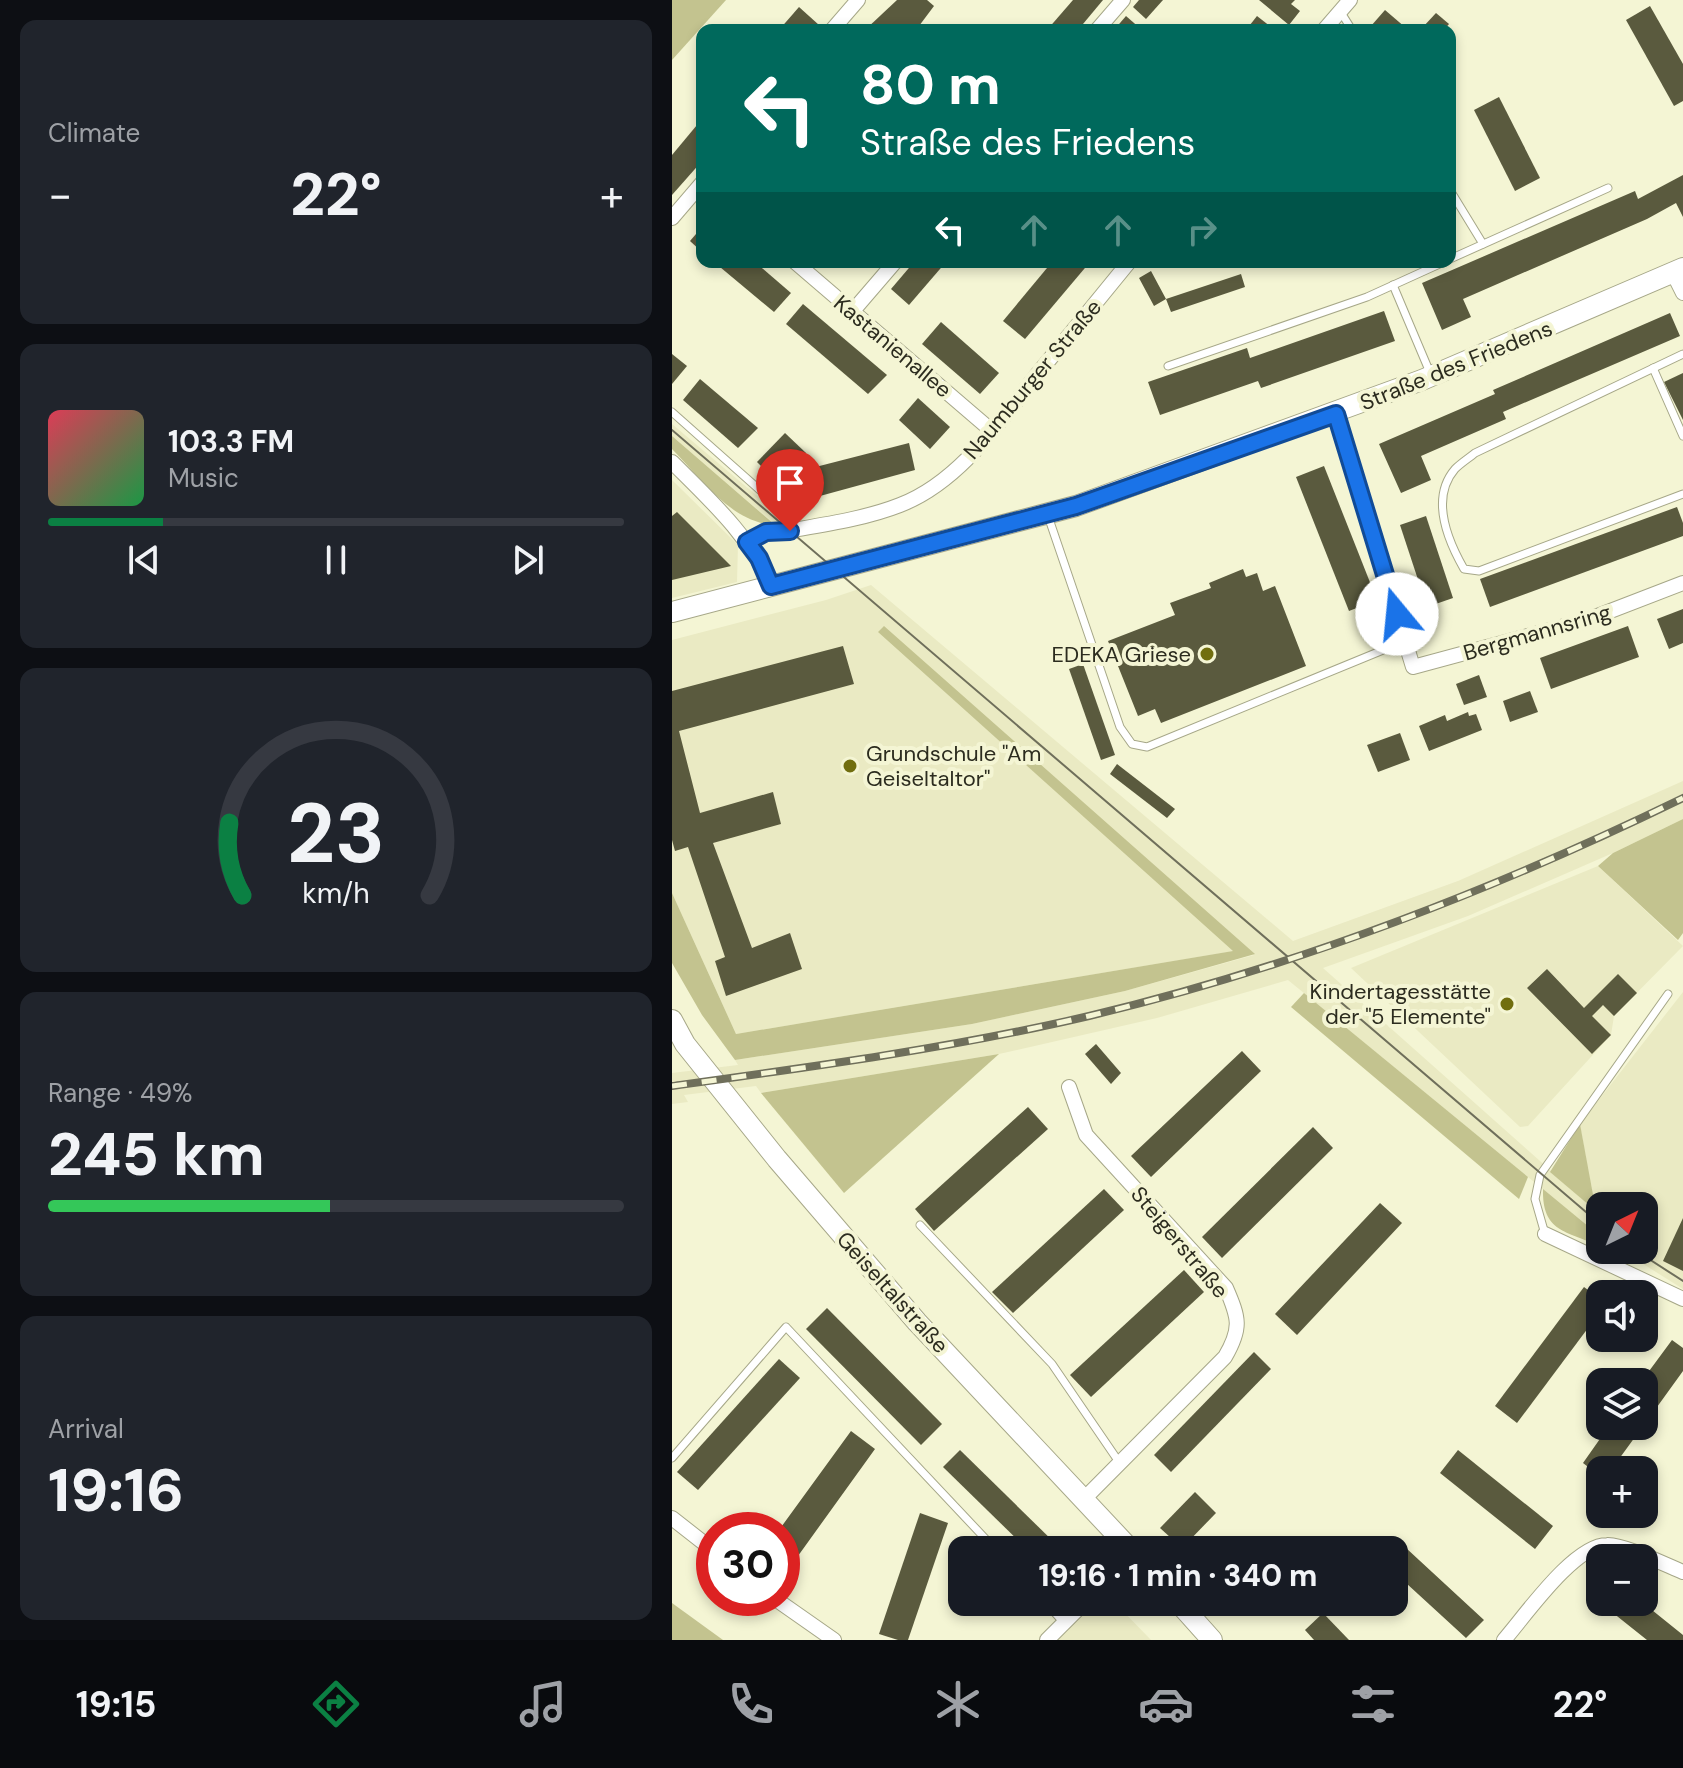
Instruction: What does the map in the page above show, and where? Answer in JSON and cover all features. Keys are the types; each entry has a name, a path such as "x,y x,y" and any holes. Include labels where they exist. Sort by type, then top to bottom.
{"street":[{"path":"837,24 858,0"},
{"path":"1102,24 1123,0"},
{"path":"1329,24 1345,6"},
{"path":"672,218 696,190"},
{"name":"Kastanienallee","path":"802,268 992,431"},
{"path":"852,312 890,268"},
{"name":"Naumburger Straße","path":"747,542 766,532 790,531 902,505 956,468 992,431 1124,268"},
{"path":"1678,271 1683,293"},
{"name":"Straße des Friedens","path":"672,612 1047,514 1336,414 1678,271"},
{"name":"Bergmannsring","path":"1336,414 1413,667 1587,620 1683,583"},
{"path":"672,462 747,542 759,558 771,586"},
{"name":"Geiseltalstraße","path":"672,1020 685,1044 777,1159 917,1322 1119,1536"},
{"name":"Steigerstraße","path":"1069,1087 1086,1135 1226,1288 1237,1313 1237,1337 1225,1357 1085,1498"},
{"path":"1545,1234 1683,1299"},
{"path":"672,1518 696,1537"},
{"path":"1504,1640 1570,1565 1589,1549 1608,1544 1683,1572"},
{"path":"800,1616 834,1640"},
{"path":"1047,1640 1071,1616"},
{"path":"1191,1616 1212,1640"}],"lane":[{"path":"1456,256 1608,188"},
{"path":"1456,200 1483,244"},
{"path":"1168,366 1393,285 1431,268"},
{"path":"1393,285 1432,376"},
{"path":"1683,354 1475,453 1454,470 1442,505 1451,546 1464,569 1479,571 1683,494"},
{"path":"1653,368 1683,436"},
{"path":"672,412 771,500"},
{"path":"1047,514 1120,727 1132,744 1147,747 1405,641"},
{"path":"1545,1234 1535,1199 1540,1175 1668,994"},
{"path":"920,1225 1052,1364 1119,1462"},
{"path":"672,1458 786,1327 983,1536"},
{"path":"1058,1616 1064,1623"}],"shaded area":[{"path":"672,0 726,0 704,24 696,24 696,33 672,60"},
{"path":"672,424 788,522 775,525 672,436"},
{"path":"672,436 775,525 744,516 718,497 672,449"},
{"path":"672,480 738,545 737,582 672,598"},
{"name":"Grundschule \"Am Geiseltaltor\"","path":"871,585 1293,941 1458,881 1683,781 1683,819 1468,916 1323,968 1586,1202 1586,1225 1288,980 1157,1018 999,1054 761,1093 756,1086 684,1095 688,1102 672,1104 672,1073 738,1065 735,1060 972,1024 1125,991 1254,955 878,632 1234,951 736,1034 672,893 672,640 826,600"},
{"path":"884,626 1255,954 1125,991 972,1024 735,1060 702,1015 672,963 672,893 736,1034 1233,951 878,632"},
{"path":"1683,819 1683,933 1678,940 1598,866 1613,853"},
{"name":"Kindertagesstätte der \"5 Elemente\"","path":"1598,866 1683,946 1614,1016 1611,1035 1528,1126 1520,1127 1351,968"},
{"name":"Grundschule \"Am Geiseltaltor\"","path":"1683,992 1683,1289 1643,1264 1658,1264 1658,1192 1592,1192 1580,1124"},
{"path":"1304,993 1528,1177 1519,1199 1291,1007"},
{"path":"999,1054 844,1193 761,1093"},
{"path":"1580,1124 1593,1192 1586,1192 1586,1203 1550,1172"},
{"path":"1543,1189 1586,1224 1586,1240 1558,1228 1547,1214"},
{"path":"672,1603 723,1640 672,1640"},
{"path":"1081,1616 1128,1616 1151,1640 1054,1640"}],"building":[{"path":"897,0 927,0 934,6 920,24 871,24"},
{"path":"1073,0 1103,0 1083,24 1052,24"},
{"path":"1139,0 1163,0 1146,19 1133,7"},
{"path":"1259,0 1295,0 1291,4 1300,11 1288,24"},
{"path":"1650,6 1683,64 1683,101 1674,106 1626,20"},
{"path":"799,7 818,24 784,24"},
{"path":"1385,10 1401,24 1373,24"},
{"path":"1436,13 1449,24 1426,24"},
{"path":"1126,16 1135,24 1119,24"},
{"path":"1257,16 1267,24 1251,24"},
{"path":"1499,97 1540,178 1515,191 1474,110"},
{"path":"696,126 696,168 672,195 672,155"},
{"path":"1683,175 1683,217 1676,203 1647,219 1463,299 1471,317 1442,330 1422,283 1635,191 1638,199"},
{"path":"721,268 762,268 791,293 774,312"},
{"path":"909,268 941,268 909,305 891,289"},
{"path":"1047,268 1085,268 1025,339 1003,321"},
{"path":"1151,271 1166,299 1154,306 1139,278"},
{"path":"1241,274 1245,287 1171,312 1166,299"},
{"path":"803,304 887,375 868,394 786,324"},
{"path":"1384,311 1395,341 1261,388 1258,381 1160,415 1148,382 1247,348 1250,358"},
{"path":"1670,313 1680,336 1503,412 1506,419 1421,456 1431,480 1401,493 1379,444 1495,394 1493,390"},
{"path":"941,322 999,373 980,394 922,344"},
{"path":"672,354 687,366 672,384"},
{"path":"1683,373 1683,420 1664,382"},
{"path":"700,379 758,428 738,448 683,400"},
{"path":"918,398 950,427 930,449 899,420"},
{"path":"785,433 806,453 777,482 757,462"},
{"path":"909,443 915,470 809,499 800,471"},
{"path":"1324,466 1377,600 1349,611 1296,477"},
{"path":"1677,507 1683,523 1683,536 1490,607 1480,579"},
{"path":"677,512 731,566 672,580 672,516"},
{"path":"1426,516 1453,598 1427,607 1400,525"},
{"name":"EDEKA Griese","path":"1243,569 1246,577 1257,573 1263,591 1275,586 1306,666 1161,723 1155,709 1138,716 1108,641 1175,615 1170,603 1211,588 1209,583"},
{"path":"1683,609 1683,643 1669,649 1657,619"},
{"path":"1628,626 1639,657 1551,689 1540,658"},
{"path":"843,646 854,684 679,731 700,813 773,792 781,824 713,843 752,948 790,933 802,969 726,996 715,961 725,957 688,847 675,851 672,840 672,691"},
{"path":"1083,664 1115,755 1101,760 1069,669"},
{"path":"1479,675 1487,697 1464,705 1456,684"},
{"path":"1530,691 1538,712 1510,722 1503,701"},
{"path":"1468,712 1469,716 1476,714 1482,730 1429,751 1419,726 1445,715 1447,721"},
{"path":"1400,733 1410,760 1378,772 1367,745"},
{"path":"1117,764 1175,809 1167,818 1110,774"},
{"path":"1547,969 1584,1008 1618,974 1637,993 1614,1016 1603,1005 1592,1016 1611,1035 1592,1054 1527,988"},
{"path":"1096,1044 1121,1073 1111,1084 1085,1054"},
{"path":"1242,1051 1261,1071 1151,1177 1131,1156"},
{"path":"1028,1107 1048,1129 934,1231 915,1209"},
{"path":"1313,1127 1333,1148 1222,1258 1202,1237"},
{"path":"1104,1189 1124,1210 1013,1313 992,1292"},
{"path":"1380,1203 1402,1223 1297,1335 1275,1314"},
{"path":"1683,1218 1683,1271 1663,1261"},
{"path":"1184,1270 1204,1292 1091,1397 1070,1375"},
{"path":"1584,1287 1586,1288 1586,1331 1517,1423 1495,1406"},
{"path":"827,1308 942,1424 921,1445 806,1329"},
{"path":"1672,1340 1683,1348 1683,1371 1658,1406 1658,1368 1651,1368"},
{"path":"1254,1352 1271,1369 1171,1472 1154,1455"},
{"path":"779,1359 800,1378 698,1490 677,1472"},
{"path":"851,1431 875,1449 800,1553 800,1512 792,1512"},
{"path":"1599,1440 1633,1440 1621,1456 1588,1456"},
{"path":"960,1450 1048,1536 1014,1536 943,1467"},
{"path":"1458,1450 1553,1526 1535,1549 1440,1473"},
{"path":"1195,1492 1216,1513 1194,1536 1169,1536 1160,1528"},
{"path":"920,1513 948,1523 908,1640 898,1640 879,1634"},
{"path":"1408,1550 1484,1620 1466,1638 1408,1585"},
{"path":"1658,1615 1683,1635 1683,1640 1647,1640 1617,1616"},
{"path":"1320,1616 1326,1616 1349,1640 1314,1640 1305,1630"}],"tram line":[{"path":"672,430 1586,1212"},
{"path":"1657,1264 1683,1281"}],"railway":[{"path":"672,1086 986,1038 1166,996 1392,924 1539,864 1683,798"}],"place":[{"name":"EDEKA Griese","path":"1207,654"},
{"name":"Grundschule \"Am Geiseltaltor\"","path":"850,766"},
{"name":"Kindertagesstätte der \"5 Elemente\"","path":"1507,1004"}],"route":[{"path":"790,531 766,532 747,542 759,558 771,586 1076,506 1336,414 1397,614"}]}
